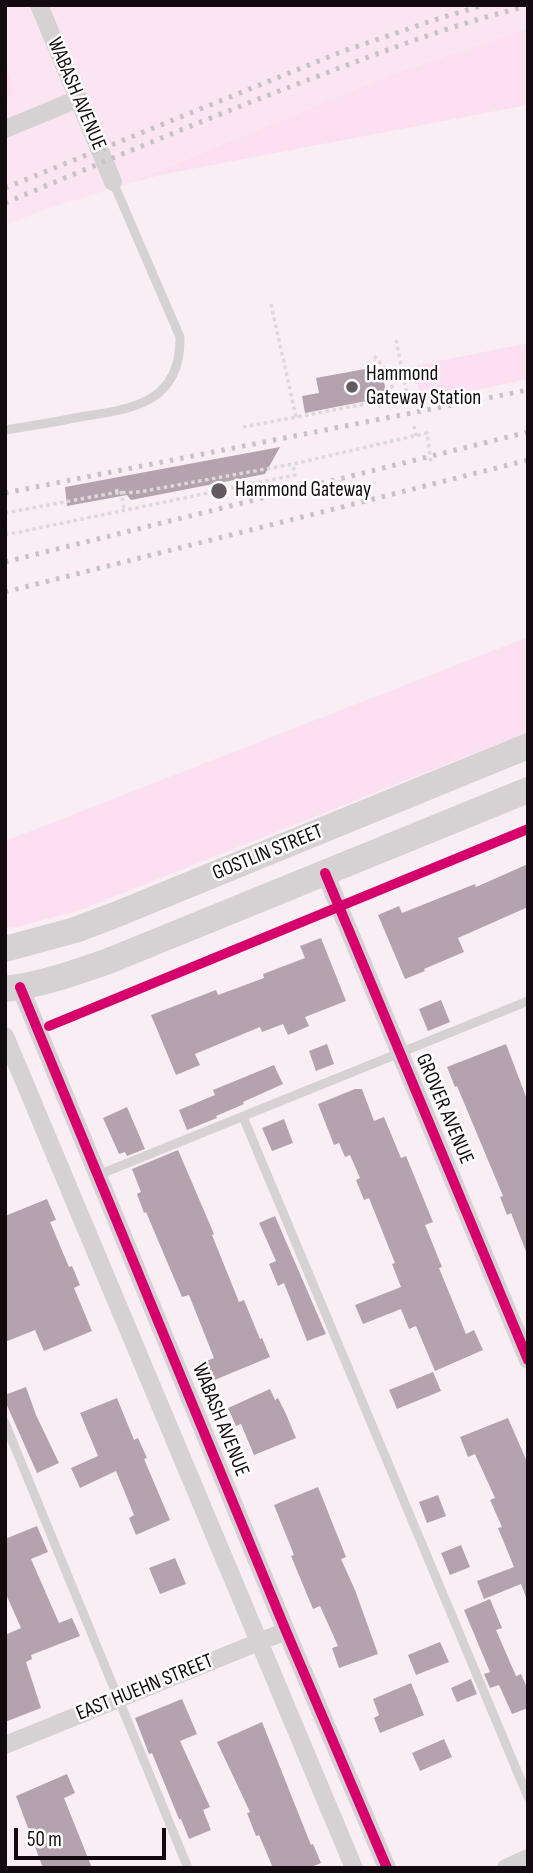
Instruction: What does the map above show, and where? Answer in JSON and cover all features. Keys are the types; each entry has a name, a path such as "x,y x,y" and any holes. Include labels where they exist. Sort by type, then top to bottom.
{"main road":[{"name":"GOSTLIN STREET","path":"5,949 75,930 115,915 528,746"},
{"name":"GOSTLIN STREET","path":"13,988 78,972 111,960 528,790"}],"street":[{"name":"WABASH AVENUE","path":"39,5 113,182"},
{"path":"5,129 78,99"},
{"name":"GROVER AVENUE","path":"325,873 528,1360"},
{"name":"WABASH AVENUE","path":"13,988 98,1175 387,1868"},
{"path":"5,1036 354,1868"},
{"name":"EAST HUEHN STREET","path":"5,1745 286,1631"},
{"path":"506,1868 528,1858"}],"lane":[{"path":"5,430 124,410 156,395 169,383 176,371 180,337 113,182"},
{"path":"98,1175 528,1001"},
{"path":"243,1116 528,1797"},
{"path":"5,1423 188,1868"}],"path":[{"path":"271,304 296,417"},
{"path":"243,427 408,398 396,340"},
{"path":"374,356 390,374 394,399"},
{"path":"414,426 416,436"},
{"path":"113,490 132,492 293,464 427,433 431,463"},
{"path":"5,525 6,535 295,475 293,464"},
{"path":"5,513 113,490 121,490 124,509"}],"shaded area":[{"path":"5,5 528,5 528,28 393,74 127,184 41,211 5,226"},
{"path":"528,28 528,105 160,175 127,184 393,74"},
{"path":"5,65 17,94 5,99"},
{"path":"528,343 528,379 421,402 414,366"},
{"path":"528,637 528,732 78,911 5,928 5,841"}],"building":[{"name":"Hammond Gateway Station","path":"365,369 367,380 383,377 387,397 305,413 302,396 319,393 316,378"},
{"path":"280,447 265,474 131,500 127,495 67,506 65,487"},
{"path":"528,864 528,907 458,938 464,952 405,979 378,915 399,906 402,913 475,884 476,887"},
{"path":"321,938 346,1001 305,1017 309,1026 288,1035 283,1024 262,1032 260,1027 195,1054 200,1065 176,1075 151,1015 216,990 218,995 264,978 263,974 305,958 300,946"},
{"path":"441,1000 450,1022 428,1031 419,1009"},
{"path":"327,1044 334,1064 316,1071 309,1051"},
{"path":"506,1044 528,1102 527,1254 511,1213 507,1215 500,1197 503,1196 447,1067"},
{"path":"274,1065 283,1084 243,1102 244,1104 216,1116 217,1118 187,1130 179,1110 215,1095 213,1090"},
{"path":"355,1089 362,1089 374,1121 384,1117 401,1158 406,1156 433,1222 425,1225 442,1267 439,1268 466,1334 474,1330 483,1350 435,1371 416,1326 409,1329 401,1309 363,1324 355,1305 401,1287 392,1264 395,1263 369,1198 364,1200 356,1180 360,1178 350,1155 345,1157 339,1143 334,1145 318,1104"},
{"path":"127,1107 145,1149 127,1156 125,1152 119,1154 103,1118"},
{"path":"284,1119 293,1143 272,1151 262,1128"},
{"path":"178,1150 214,1234 212,1235 239,1302 244,1300 270,1357 212,1381 204,1362 214,1358 189,1295 182,1297 146,1212 144,1213 137,1194 141,1192 132,1169"},
{"path":"47,1199 56,1220 50,1222 69,1267 72,1266 80,1285 74,1288 92,1331 44,1351 35,1330 5,1342 5,1216"},
{"path":"275,1216 326,1334 307,1341 284,1283 278,1286 269,1264 276,1261 259,1223"},
{"path":"433,1372 441,1391 397,1409 389,1390"},
{"path":"26,1387 59,1463 37,1473 5,1401 5,1395"},
{"path":"270,1389 275,1400 278,1398 296,1438 254,1455 241,1424 236,1426 228,1408"},
{"path":"117,1398 134,1440 138,1438 147,1458 144,1459 170,1520 136,1535 129,1518 134,1515 116,1471 80,1488 71,1468 98,1456 80,1413"},
{"path":"508,1418 528,1464 527,1600 521,1584 484,1599 477,1581 514,1567 498,1528 502,1527 490,1500 495,1498 475,1454 468,1457 460,1437"},
{"path":"318,1487 346,1557 341,1559 378,1654 339,1668 332,1648 338,1646 320,1606 313,1609 274,1505"},
{"path":"438,1495 446,1516 427,1523 419,1502"},
{"path":"37,1526 48,1552 31,1559 59,1623 72,1618 80,1636 31,1655 32,1659 26,1662 41,1708 5,1722 5,1635 21,1628 5,1592 5,1539"},
{"path":"461,1545 470,1567 450,1575 441,1553"},
{"path":"175,1558 186,1584 160,1594 149,1568"},
{"path":"490,1599 502,1628 496,1630 516,1676 521,1674 528,1690 528,1708 512,1714 499,1685 490,1688 484,1674 490,1672 464,1610"},
{"path":"440,1642 449,1662 416,1675 408,1655"},
{"path":"471,1679 477,1694 457,1702 451,1688"},
{"path":"411,1683 424,1715 380,1733 374,1718 379,1715 373,1699"},
{"path":"182,1699 197,1734 180,1741 210,1807 203,1810 211,1830 189,1839 135,1718"},
{"path":"262,1722 311,1845 313,1844 321,1863 309,1868 273,1868 259,1835 256,1836 247,1813 250,1812 217,1742"},
{"path":"444,1739 452,1757 420,1771 412,1753"},
{"path":"67,1774 75,1793 64,1798 92,1868 43,1868 16,1796"}],"railway":[{"path":"5,188 341,52 484,5"},
{"path":"5,203 281,90 449,28 528,6"},
{"path":"5,493 528,390"},
{"path":"5,562 528,432"},
{"path":"5,592 528,460"}],"cycle path":[{"path":"49,1026 528,829"},
{"path":"325,873 528,1360"},
{"path":"20,987 387,1868"}],"place":[{"name":"Hammond Gateway Station","path":"352,387"},
{"name":"Hammond Gateway","path":"219,491"}]}
